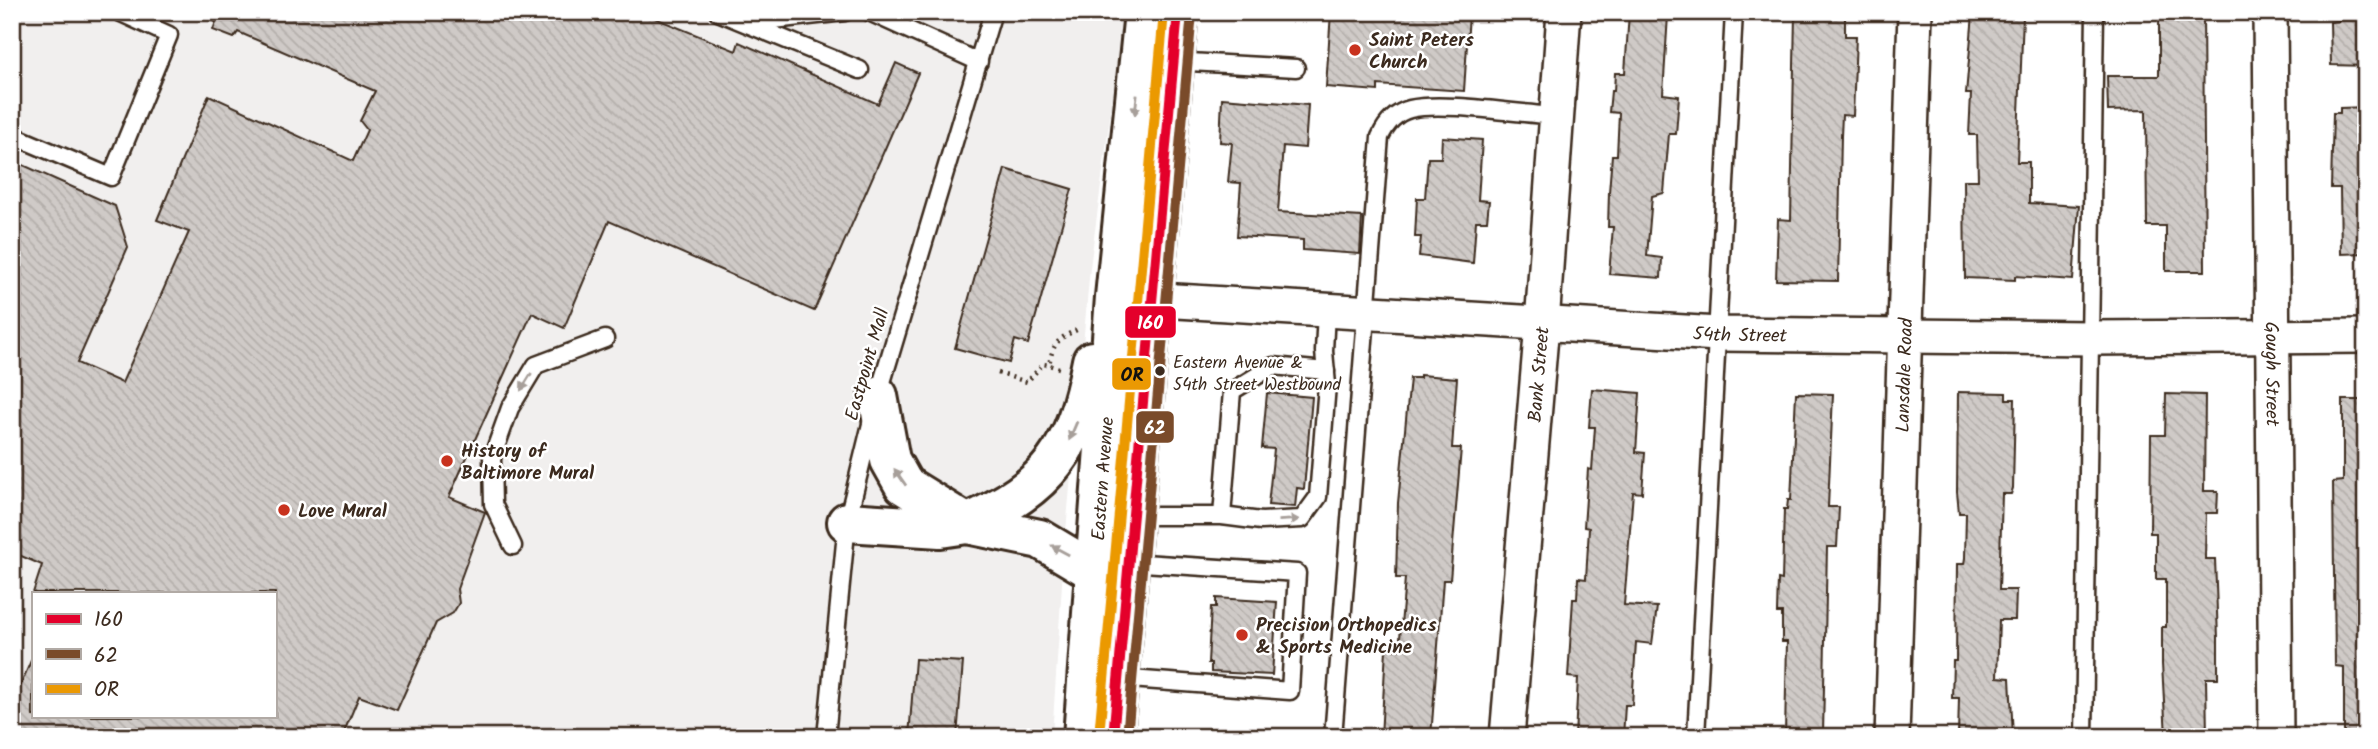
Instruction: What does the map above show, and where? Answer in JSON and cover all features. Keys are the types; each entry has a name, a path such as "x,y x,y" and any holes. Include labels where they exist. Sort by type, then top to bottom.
{"main road":[{"name":"Eastern Avenue","path":"1144,12 1157,61"},
{"name":"Eastern Avenue","path":"1082,728 1111,567 1133,299 1157,61 1178,12"},
{"name":"Eastern Avenue","path":"1111,567 1131,516 1133,299"},
{"path":"847,522 940,528 967,524 1007,505 1047,473 1065,449 1076,427 1097,330 1133,299"},
{"path":"878,396 890,460 904,485 967,524 1040,539 1111,567 1118,673 1113,737"}],"street":[{"name":"Bank Street","path":"1507,737 1542,324 1564,12"},
{"name":"Lansdale Road","path":"1892,737 1915,12"},
{"name":"Gough Street","path":"2270,12 2276,737"},
{"name":"54th Street","path":"1133,299 1718,334 2091,338 2366,336"}],"lane":[{"path":"12,135 111,177 169,35 119,12"},
{"path":"718,12 860,71"},
{"path":"744,23 845,12"},
{"path":"869,12 979,62"},
{"name":"Eastpoint Mall","path":"826,737 847,522 878,396 993,12"},
{"path":"1696,737 1734,12"},
{"path":"2084,737 2095,12"},
{"path":"1157,61 1296,68"},
{"path":"1333,737 1380,137 1387,123 1409,109 1431,107 1556,116"},
{"path":"1131,516 1222,516 1261,521 1302,519 1318,497 1327,378 1326,311"},
{"path":"513,546 493,505 492,458 510,408 536,365 605,339"},
{"path":"1222,516 1232,391 1273,366 1327,378"},
{"path":"1111,567 1297,573 1290,691 1118,673"}],"path":[{"path":"998,373 1027,382 1043,364 1049,365"}],"shaded area":[{"path":"12,12 1124,12 1090,268 1064,553 1052,737 12,737"}],"building":[{"path":"193,12 640,12 736,51 739,42 878,104 896,63 918,73 814,311 609,221 564,328 532,313 449,497 485,512 457,589 459,603 453,613 436,623 397,710 359,696 342,737 12,737 12,705 32,658 32,718 276,718 276,592 33,592 42,565 12,552 12,160 115,206 128,247 77,363 122,383 189,232 157,220 209,95 353,161 367,130 360,121 375,91 238,32 234,38 213,30 216,22"},
{"path":"1331,12 1469,14 1464,91 1378,85 1378,91 1326,87"},
{"path":"1629,12 1668,15 1663,94 1679,96 1676,134 1669,134 1664,193 1652,196 1647,256 1662,258 1661,278 1609,274 1613,227 1608,227 1609,192 1612,155 1617,155 1619,113 1609,112 1615,73 1625,73"},
{"path":"2159,12 2203,12 2205,271 2166,271 2166,226 2147,226 2146,110 2108,111 2107,76 2159,76"},
{"path":"2339,12 2366,12 2366,66 2331,65 2330,22 2339,21"},
{"path":"1795,14 1845,16 1845,36 1856,36 1853,116 1842,115 1838,281 1776,280 1778,219 1791,220"},
{"path":"1973,14 2023,16 2017,162 2029,162 2029,203 2079,206 2073,280 2015,276 2015,280 1965,278 1964,180 1978,180 1977,135 1969,135 1971,94 1966,94"},
{"path":"1222,98 1308,105 1305,148 1283,146 1278,212 1362,217 1360,254 1303,250 1303,240 1237,236 1241,183 1228,182 1232,143 1220,142"},
{"path":"2366,107 2366,253 2341,254 2340,188 2331,188 2333,113 2340,113 2340,108"},
{"path":"1442,137 1482,140 1478,200 1489,201 1487,221 1476,221 1473,263 1419,256 1421,237 1415,237 1417,198 1425,198 1428,158 1441,158"},
{"path":"1005,169 1072,189 1028,344 1015,340 1009,363 955,348"},
{"path":"1420,375 1457,378 1452,448 1461,448 1450,580 1443,580 1431,737 1381,737 1386,649 1399,650 1405,578 1396,578 1398,503 1410,378 1420,378"},
{"path":"1592,389 1640,393 1636,452 1645,453 1642,493 1633,492 1624,605 1657,607 1652,644 1636,642 1632,705 1625,705 1623,737 1575,737 1578,678 1568,677 1573,599 1577,599 1578,578 1586,579 1589,528 1584,527 1588,469 1592,470 1595,427 1589,427"},
{"path":"1958,392 2006,393 2006,399 2015,399 2013,488 2011,494 2002,494 1999,590 2016,590 2015,620 1999,620 1997,677 2010,678 2013,737 1958,737 1959,698 1952,698 1953,661 1956,661 1957,564 1964,564 1966,513 1959,513 1957,492"},
{"path":"1267,393 1312,397 1304,489 1297,488 1295,507 1268,505 1274,449 1262,448"},
{"path":"1796,393 1833,394 1828,507 1839,507 1837,547 1827,547 1823,734 1785,733 1787,642 1782,642 1782,613 1777,613 1778,579 1782,580 1784,509 1787,509 1788,500 1791,500"},
{"path":"2166,394 2205,395 2204,491 2218,491 2217,513 2206,513 2205,559 2215,559 2218,638 2218,678 2206,678 2207,737 2166,737 2162,627 2166,627 2166,579 2156,579 2156,533 2150,533 2151,435 2165,435"},
{"path":"2343,400 2366,400 2366,737 2344,737 2344,667 2335,666 2333,482 2343,481"},
{"name":"Precision Orthopedics & Sports Medicine","path":"1216,598 1277,602 1272,675 1211,672 1211,663 1208,663 1211,607 1216,607"},
{"path":"915,659 963,662 957,737 909,737"}],"transit line":[{"name":"OR","path":"1099,736 1164,12"},
{"name":"160","path":"1113,737 1178,12"},
{"name":"62","path":"1127,737 1192,13"}],"place":[{"name":"Saint Peters Church","path":"1355,50"},
{"name":"Eastern Avenue & 54th Street Westbound","path":"1160,371"},
{"name":"History of Baltimore Mural","path":"447,461"},
{"name":"Love Mural","path":"284,510"},
{"name":"Precision Orthopedics & Sports Medicine","path":"1242,635"}]}
